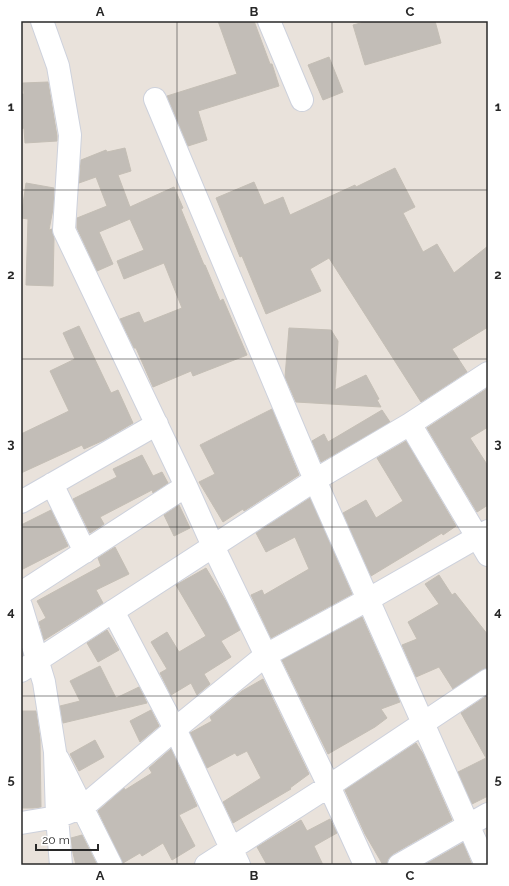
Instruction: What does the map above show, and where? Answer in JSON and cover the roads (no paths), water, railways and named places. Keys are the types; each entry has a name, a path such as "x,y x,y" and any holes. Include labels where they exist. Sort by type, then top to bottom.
{"street":[{"path":"42,21 58,66 70,135 64,230 157,424 213,546 330,786 365,865"},
{"path":"268,21 302,100"},
{"path":"155,99 315,480 486,865"},
{"path":"29,666 315,480 410,424 488,373"},
{"path":"21,502 157,424"},
{"path":"21,823 57,816 83,807 266,655 369,599 485,541 410,424"},
{"path":"52,484 85,552"},
{"path":"21,593 186,486"},
{"path":"21,606 29,666 44,682 55,752 57,816 61,865"},
{"path":"113,611 175,730 235,856"},
{"path":"206,865 235,856 330,786 488,680"},
{"path":"55,752 111,865"},
{"path":"399,865 488,814"}]}
